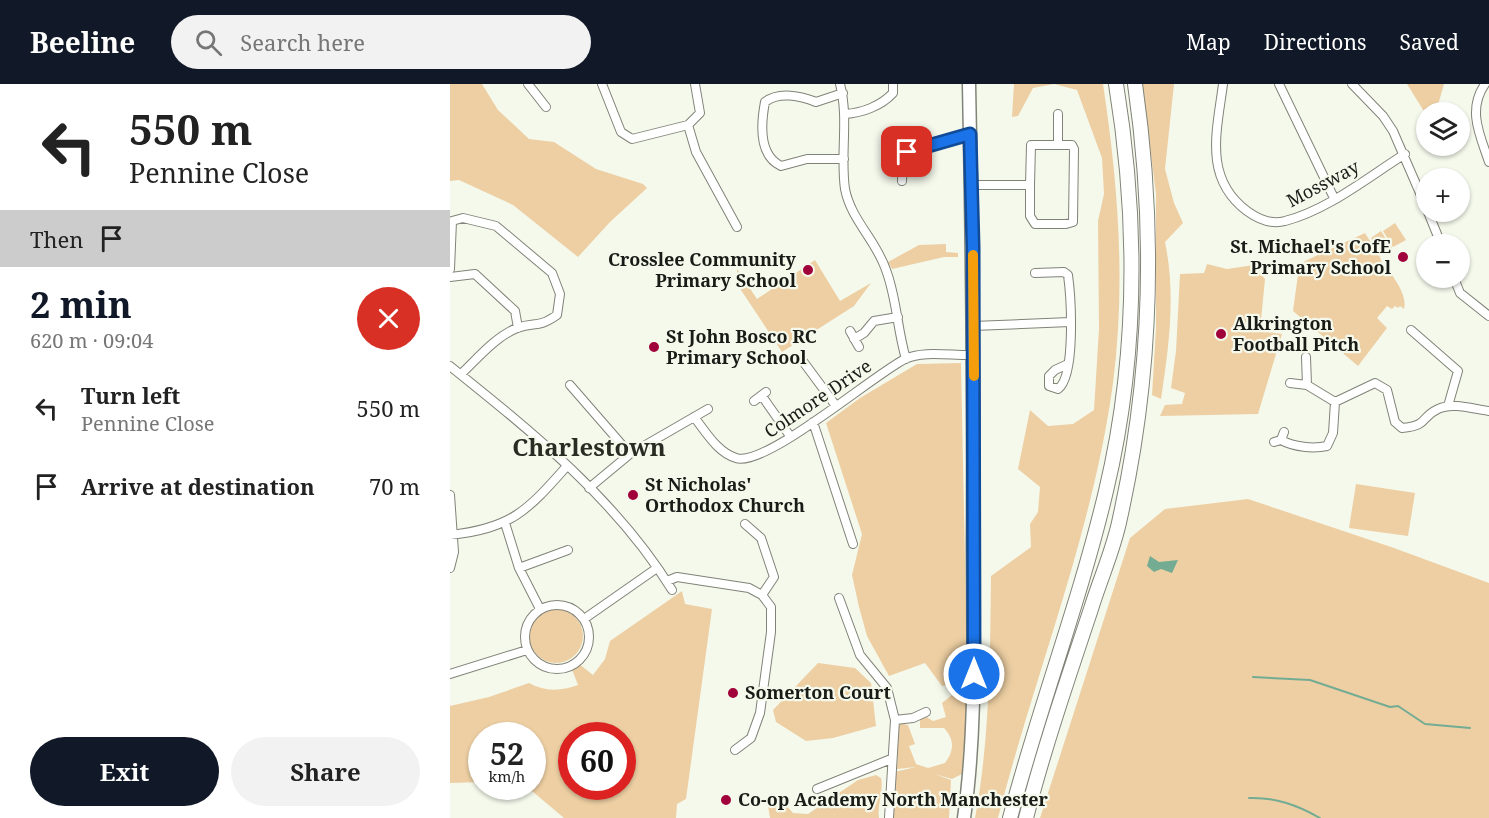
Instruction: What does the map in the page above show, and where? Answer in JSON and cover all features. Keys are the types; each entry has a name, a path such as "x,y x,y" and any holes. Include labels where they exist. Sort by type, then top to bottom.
{"highway":[{"path":"1010,818 1044,697 1093,542 1120,421 1132,303 1132,234 1128,178 1116,84"},
{"path":"1026,818 1120,520 1134,444 1144,376 1149,269 1146,181 1135,84"}],"main road":[{"path":"964,818 969,785 974,685 972,184 969,84"}],"street":[{"path":"528,84 546,107"},
{"path":"602,84 619,128 625,137 637,138 688,124 700,113 695,84"},
{"path":"840,84 845,114 844,159 849,205 883,261 896,300 906,359 973,355"},
{"path":"845,114 864,111 885,100 893,93 893,84"},
{"name":"Mossway","path":"1223,84 1217,130 1216,167 1226,189 1238,204 1260,220 1282,222 1305,214 1405,154"},
{"path":"1279,84 1334,198"},
{"path":"1352,84 1383,116 1405,154 1416,182"},
{"path":"1485,84 1477,95 1474,114 1489,162"},
{"path":"843,93 816,102 803,97 770,98 765,102 762,117 763,138 768,154 774,162 781,166 807,159 844,159"},
{"path":"1058,114 1058,143"},
{"path":"688,124 696,152 737,227"},
{"path":"902,182 903,157 907,152 970,134"},
{"path":"1058,143 1070,144 1074,149 1075,215 1073,222 1066,224 1035,224 1030,216 1029,147 1034,144 1058,143"},
{"path":"972,184 1030,185"},
{"path":"450,268 452,221 463,218 496,226 552,273 560,294 557,315 543,325 518,328 500,338 460,374"},
{"path":"1035,273 1064,272 1068,275 1070,322 1068,363"},
{"path":"450,277 475,274 515,311 518,328"},
{"path":"1458,288 1460,293 1487,311"},
{"path":"854,339 864,333 874,321 898,317"},
{"path":"973,326 1070,322"},
{"path":"1411,330 1458,371 1448,406"},
{"path":"850,331 859,347"},
{"path":"1306,357 1307,385"},
{"name":"Colmore Drive","path":"694,417 721,450 738,459 753,458 813,422 906,359"},
{"path":"802,360 836,406"},
{"path":"808,368 817,362"},
{"path":"450,366 567,466 589,488 624,526 672,590"},
{"path":"1290,383 1307,385 1335,402"},
{"path":"1335,402 1375,383 1387,390 1395,422 1402,428 1419,426 1436,410 1448,406 1489,411"},
{"path":"570,385 630,454"},
{"path":"754,402 764,394 790,436"},
{"path":"1280,438 1291,446 1307,445 1316,449 1329,450 1333,433 1335,402"},
{"path":"589,488 630,454 708,409"},
{"path":"813,422 853,544"},
{"path":"452,535 506,523 540,496 567,466"},
{"path":"450,495 454,552 450,568"},
{"path":"506,523 519,568 540,609"},
{"path":"745,524 761,538 766,547 774,577 762,595"},
{"path":"519,568 568,550"},
{"path":"584,619 657,568"},
{"path":"667,581 674,578 698,580 749,588 762,595 771,607 771,632 760,713 751,738 735,750"},
{"path":"839,598 860,655 887,688 895,720 889,818"},
{"path":"550,605 564,605 584,619 588,630 587,648 580,659 571,666 560,669 542,665 527,650 525,629 530,619 540,609 550,605"},
{"path":"450,674 527,650"},
{"path":"895,720 913,718 926,712"},
{"path":"817,789 891,759"}],"shaded area":[{"path":"450,84 482,84 498,110 529,139 554,142 596,169 643,184 647,188 610,222 578,257 513,205 459,180 450,181"},
{"path":"1014,84 1054,84 1033,88 1018,116 1012,117"},
{"path":"1054,84 1103,84 1113,158 1118,233 1120,271 1117,346 1104,439 1092,493 1078,548 998,818 975,818 986,728 991,576 1031,547 1030,524 1038,512 1040,487 1018,469 1030,410 1048,426 1073,424 1094,410 1099,329 1098,221 1104,194 1102,158 1077,90"},
{"path":"1142,84 1174,84 1165,169 1174,203 1183,223 1165,242 1171,301 1169,340 1161,399 1152,395 1156,328 1156,194"},
{"path":"1407,84 1444,84 1439,102 1418,102"},
{"path":"1395,223 1406,240 1393,247 1383,231"},
{"path":"1381,231 1392,248 1381,255 1371,238"},
{"path":"1365,233 1380,257 1386,276 1392,275 1399,287 1405,304 1404,309 1400,306 1392,309 1387,306 1377,318 1387,328 1358,366 1293,311 1299,267 1305,261"},
{"path":"946,244 946,252 958,253 958,257 944,257 892,269 888,262 919,245"},
{"path":"815,260 840,301 871,283 854,306 782,352 737,284 737,269 757,299"},
{"path":"1207,264 1227,269 1254,265 1265,279 1260,331 1282,334 1258,414 1160,416 1165,405 1182,404 1185,393 1171,388 1176,351 1180,274 1204,273"},
{"path":"961,363 967,663 960,683 942,686 925,663 889,676 867,636 852,575 862,534 826,423 860,398 917,364"},
{"path":"1356,484 1415,493 1408,536 1349,528"},
{"path":"1248,499 1489,583 1489,818 1040,818 1130,538 1165,509"},
{"path":"1150,556 1159,562 1178,560 1172,573 1161,569 1154,572 1147,566"},
{"path":"682,591 685,604 712,609 686,799 677,804 676,818 564,818 543,800 546,800 546,722 468,722 468,782 450,783 450,706 489,697 529,683 553,690 578,685 571,667 578,663 593,675 605,659 610,641"},
{"path":"556,609 566,611 575,617 581,626 583,636 581,646 575,655 566,661 556,663 546,661 537,655 531,646 529,636 531,626 537,617 546,611"},
{"path":"818,663 855,668 871,683 876,726 833,738 806,741 776,722 773,710"},
{"path":"969,681 962,774 952,779 934,774 951,780 949,818 894,818 894,772 916,767 897,769 899,723 908,725 915,744 909,746 916,764 928,768 945,763 952,750 950,737 944,728 920,728 920,718 925,716 933,721 946,717 942,703"},
{"path":"876,775 881,778 882,783 879,818 770,818 767,800 784,803 793,813 808,814 858,780"}],"waterway":[{"path":"1253,677 1310,680 1390,707 1398,706 1425,724 1470,728"},
{"path":"1249,798 1286,803 1320,818"}],"slow traffic":[{"path":"973,255 974,376"}],"place":[{"name":"St. Michael's CofE Primary School","path":"1403,257"},
{"name":"Crosslee Community Primary School","path":"808,270"},
{"name":"Alkrington Football Pitch","path":"1221,334"},
{"name":"St John Bosco RC Primary School","path":"654,347"},
{"name":"St Nicholas' Orthodox Church","path":"633,495"},
{"name":"Somerton Court","path":"733,693"},
{"name":"Co-op Academy North Manchester","path":"726,800"}],"district":[{"name":"Charlestown","path":"589,448"}],"route":[{"path":"907,152 970,134 974,377 974,674"}]}
